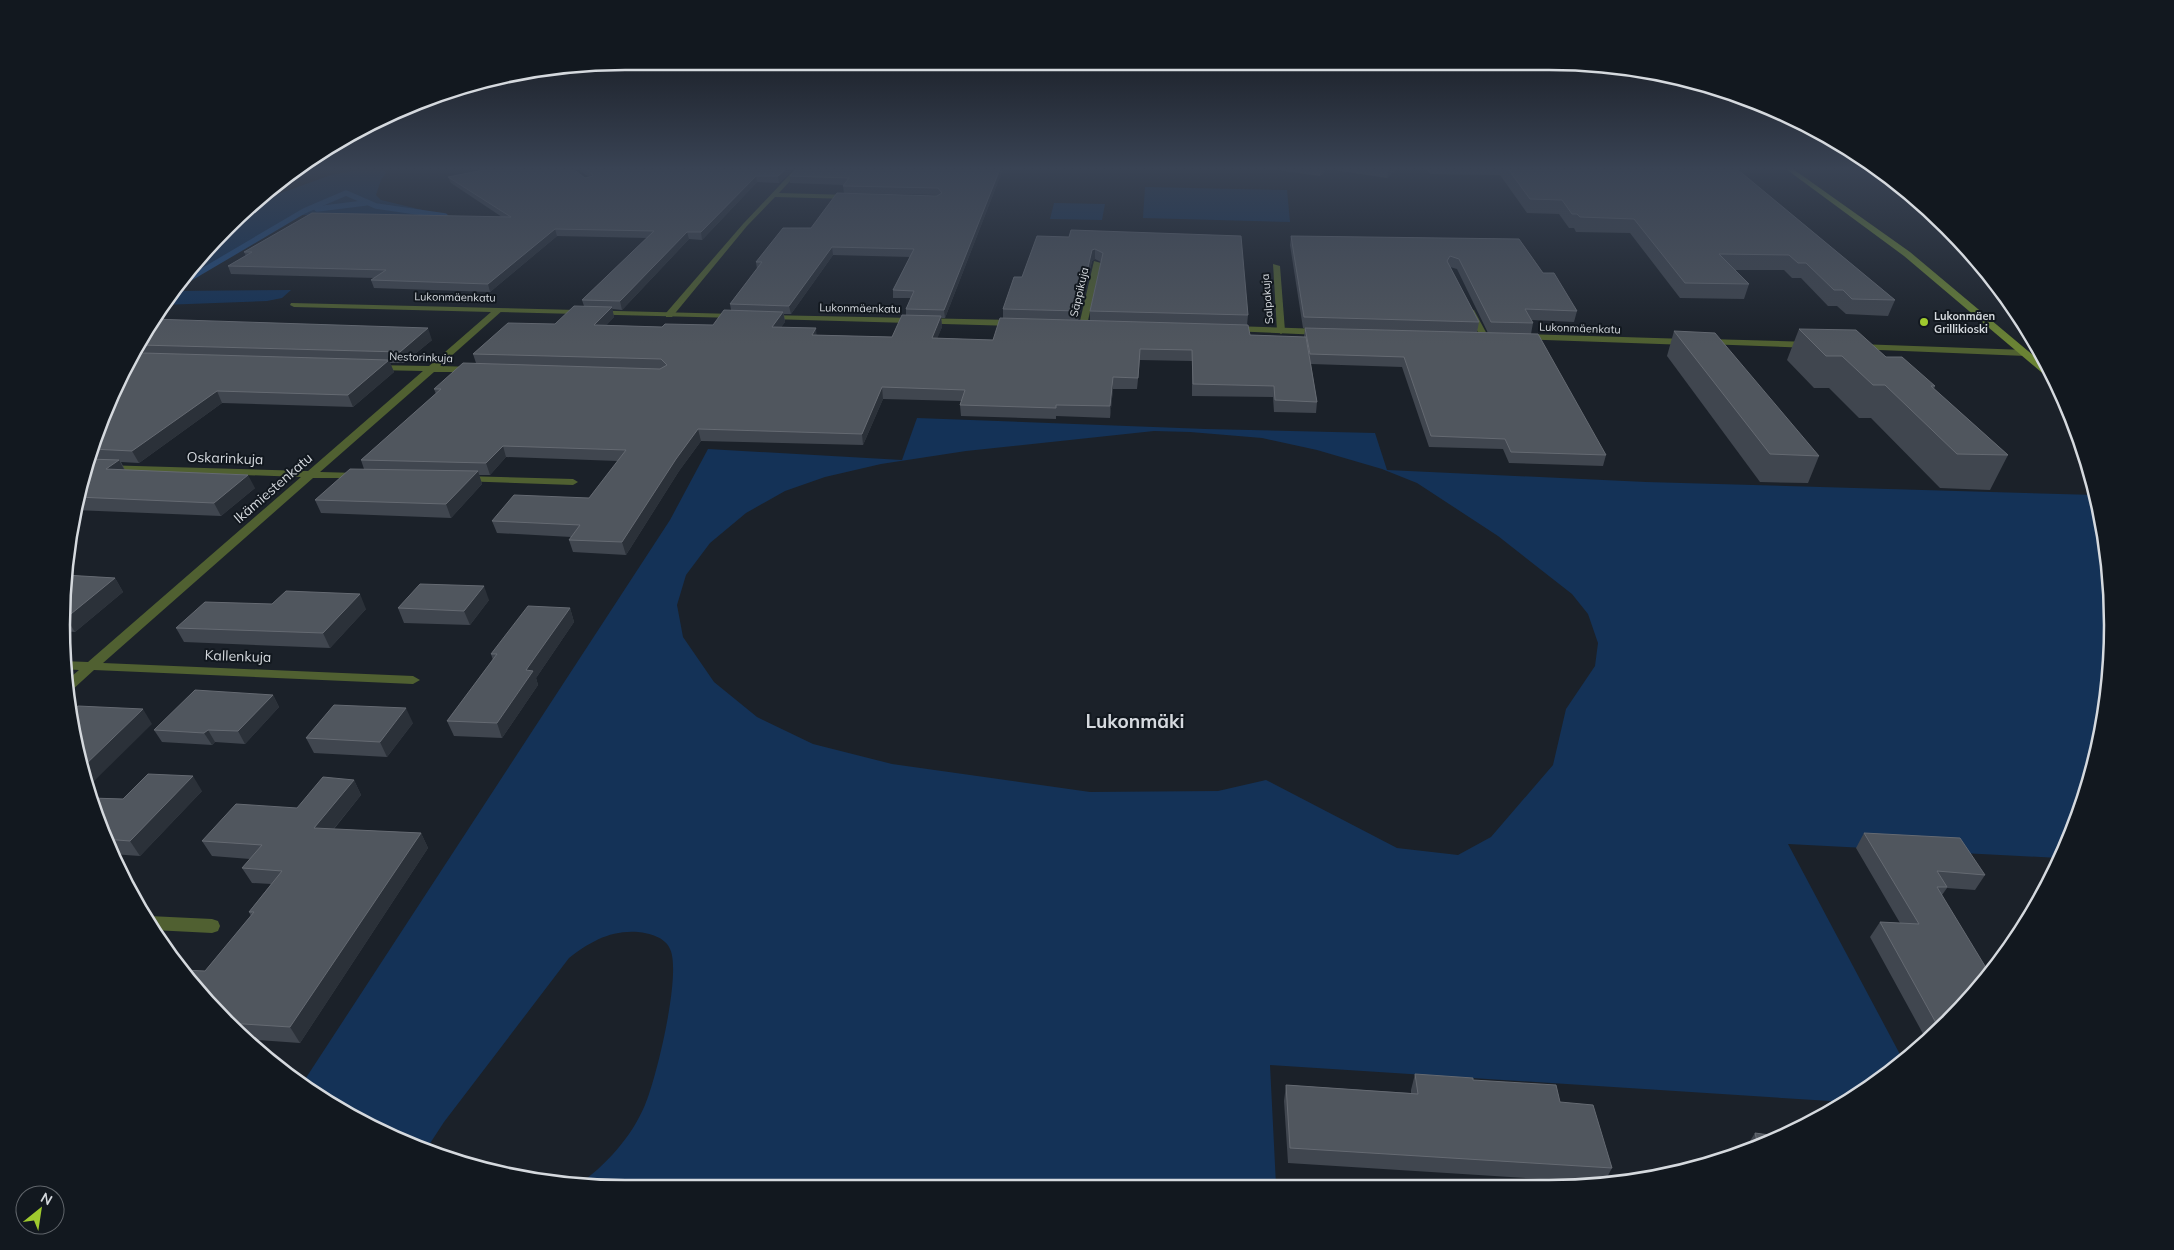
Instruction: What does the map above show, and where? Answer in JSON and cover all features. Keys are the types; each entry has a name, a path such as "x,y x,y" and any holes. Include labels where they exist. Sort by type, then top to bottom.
{"main road":[{"path":"1869,227 1906,254 2039,364"}],"street":[{"path":"669,314 743,227"},
{"name":"Säppikuja","path":"1093,325 1079,325 1097,263"},
{"name":"Salpakuja","path":"1276,266 1281,331"},
{"path":"1467,303 1480,336 1494,336"},
{"name":"Lukonmäenkatu","path":"294,305 747,317"},
{"name":"Ikämiestenkatu","path":"73,682 499,310"},
{"name":"Lukonmäenkatu","path":"757,317 1022,324"},
{"path":"1222,329 1330,332"},
{"name":"Lukonmäenkatu","path":"1514,337 1819,346"},
{"path":"1848,346 2026,353"},
{"name":"Nestorinkuja","path":"365,366 478,370"},
{"name":"Oskarinkuja","path":"95,467 369,476"},
{"path":"457,479 573,482"},
{"name":"Kallenkuja","path":"72,666 413,680"},
{"path":"158,923 212,926"}],"shaded area":[{"path":"239,227 278,227 196,274"},
{"path":"291,290 282,298 267,301 173,305 182,291"},
{"path":"917,418 1206,429 1375,433 1387,470 1646,482 2088,495 2099,553 2104,625 2103,661 2093,733 2075,803 2053,858 1788,844 1900,1054 1833,1101 1270,1065 1276,1180 586,1179 608,1160 633,1129 650,1092 666,1027 673,980 673,962 670,949 664,941 652,935 628,932 601,938 569,958 444,1122 429,1144 380,1123 347,1106 306,1078 670,520 708,449 902,460","holes":["1154,431 1262,438 1317,450 1382,469 1417,483 1498,536 1572,594 1588,614 1598,643 1595,666 1566,709 1553,765 1491,837 1458,855 1397,848 1266,780 1218,791 1090,792 892,764 813,744 757,717 714,682 683,637 677,605 686,575 710,543 746,513 785,491 825,477 881,464 966,451"]}],"building":[{"path":"287,227 706,227 701,232 687,232 620,301 582,300 654,231 555,229 488,284 371,280 386,270 228,266 252,252 244,252"},
{"path":"977,227 944,310 906,309 914,291 893,290 914,249 832,247 789,306 730,304 762,262 756,262 783,228"},
{"path":"1641,227 1807,227 1895,300 1852,299 1843,290 1834,290 1806,263 1798,263 1789,255 1719,254 1749,284 1685,283"},
{"path":"1071,230 1241,236 1248,315 1090,311 1103,253 1095,249 1092,250 1078,311 1003,309 1014,277 1022,277 1037,236 1069,237"},
{"path":"1291,236 1519,239 1543,273 1554,273 1577,311 1525,309 1533,323 1491,322 1459,259 1450,256 1447,261 1479,322 1304,317"},
{"path":"574,306 612,307 594,325 662,327 665,324 713,325 724,310 783,312 772,327 816,328 812,335 892,337 902,315 941,316 932,338 993,340 1000,318 1248,325 1250,335 1306,337 1317,402 1275,400 1274,386 1193,384 1192,350 1140,349 1138,378 1113,377 1110,406 1056,405 1056,408 960,405 965,390 882,387 862,434 698,429 676,459 622,542 569,540 580,525 492,521 514,495 589,498 626,450 503,446 486,463 361,460 441,389 434,389 463,363 660,369 667,365 661,359 473,354 508,323 555,324"},
{"path":"162,319 428,328 400,352 145,345"},
{"path":"1305,328 1538,334 1606,455 1511,452 1505,439 1431,436 1404,357 1310,354"},
{"path":"1799,329 1856,330 1886,357 1902,357 1935,386 1931,386 2008,455 1957,454 1885,385 1873,385 1842,356 1826,356"},
{"path":"1674,331 1715,333 1819,456 1770,454"},
{"path":"141,352 389,360 348,395 217,391 132,451 98,449 112,413"},
{"path":"95,459 119,460 106,469 248,475 214,503 85,497"},
{"path":"350,469 478,471 446,504 315,500"},
{"path":"73,575 115,578 70,614"},
{"path":"420,584 484,586 464,611 398,608"},
{"path":"286,591 360,594 323,633 176,628 205,602 272,604"},
{"path":"528,606 570,608 526,670 533,671 497,723 447,721 497,654 491,654"},
{"path":"195,690 273,695 238,731 208,730 204,733 154,730"},
{"path":"334,705 406,708 380,742 306,738"},
{"path":"78,706 143,709 88,763"},
{"path":"148,774 193,776 130,841 113,840 98,798 123,799"},
{"path":"323,777 354,780 314,828 421,833 290,1027 240,1024 191,970 205,971 254,912 249,912 282,871 242,868 262,845 202,841 236,804 297,808"},
{"path":"1864,833 1960,838 1985,875 1937,871 1947,887 1937,887 1986,967 1966,991 1936,1022 1880,922 1919,924"},
{"path":"1415,1074 1556,1085 1560,1102 1593,1105 1612,1168 1290,1148 1286,1085 1418,1094"},
{"path":"1755,1133 1768,1135 1761,1138 1757,1140"}],"waterway":[{"path":"194,276 276,227"}],"place":[{"name":"Lukonmäen Grillikioski","path":"1924,322"}],"district":[{"name":"Lukonmäki","path":"1135,721"}]}
